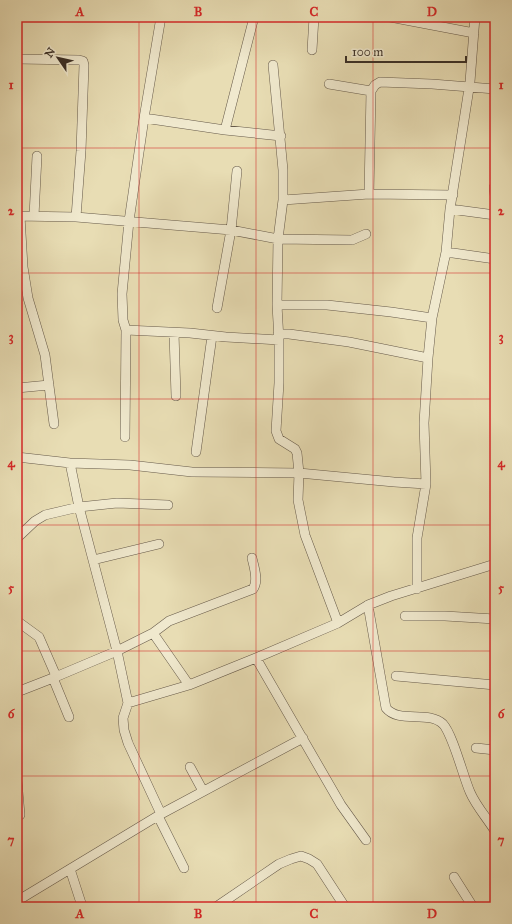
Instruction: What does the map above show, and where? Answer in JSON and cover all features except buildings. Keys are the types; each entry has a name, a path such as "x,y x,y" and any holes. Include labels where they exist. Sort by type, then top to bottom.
{"street":[{"path":"125,437 126,330 123,320 122,294 129,221 161,17"},
{"path":"225,130 254,17"},
{"path":"312,50 314,17"},
{"path":"390,17 474,33"},
{"path":"417,589 417,538 426,484 424,423 432,318 446,252 450,209 469,87 475,17"},
{"path":"17,59 83,61 81,151 76,217"},
{"path":"273,65 281,136 283,170 278,239 277,305 279,382 276,431 279,439 297,453 299,473 298,500 305,534 338,623"},
{"path":"369,194 371,91 375,85 380,82 495,89"},
{"path":"329,84 371,91"},
{"path":"144,118 225,130 281,136"},
{"path":"34,216 37,156"},
{"path":"217,308 231,230 237,170"},
{"path":"494,187 495,196"},
{"path":"282,200 369,194 453,195"},
{"path":"450,209 495,215"},
{"path":"54,424 45,355 28,298 23,267 18,216 76,217 231,230 278,239 352,240 366,234"},
{"path":"446,252 495,259"},
{"path":"277,305 327,305 432,318"},
{"path":"126,330 190,333 212,336 279,337 289,334 349,342 428,358"},
{"path":"174,333 176,396"},
{"path":"196,452 212,336"},
{"path":"17,388 49,385"},
{"path":"17,457 70,463 130,465 192,472 299,473 426,484"},
{"path":"70,463 79,507 117,651 128,703 123,718 125,736 184,868"},
{"path":"495,483 495,491"},
{"path":"17,538 35,521 45,515 79,507 117,503 168,505"},
{"path":"93,560 159,544"},
{"path":"17,692 117,651 153,633 169,621 253,589 256,585 256,580 252,558"},
{"path":"128,703 189,684 256,658 338,623 368,605 391,596 495,564"},
{"path":"368,605 386,708 390,713 396,715 430,718 442,724 450,736 471,794 495,830"},
{"path":"405,616 445,616 495,619"},
{"path":"17,621 39,637 69,717"},
{"path":"153,633 189,684"},
{"path":"256,658 341,805 366,840"},
{"path":"396,676 495,685"},
{"path":"17,901 160,815 303,738"},
{"path":"476,748 495,750"},
{"path":"190,768 203,791"},
{"path":"17,780 20,816"},
{"path":"216,907 279,864 290,858 301,856 317,864 345,907"},
{"path":"70,869 81,903"},
{"path":"454,876 473,907"}]}
